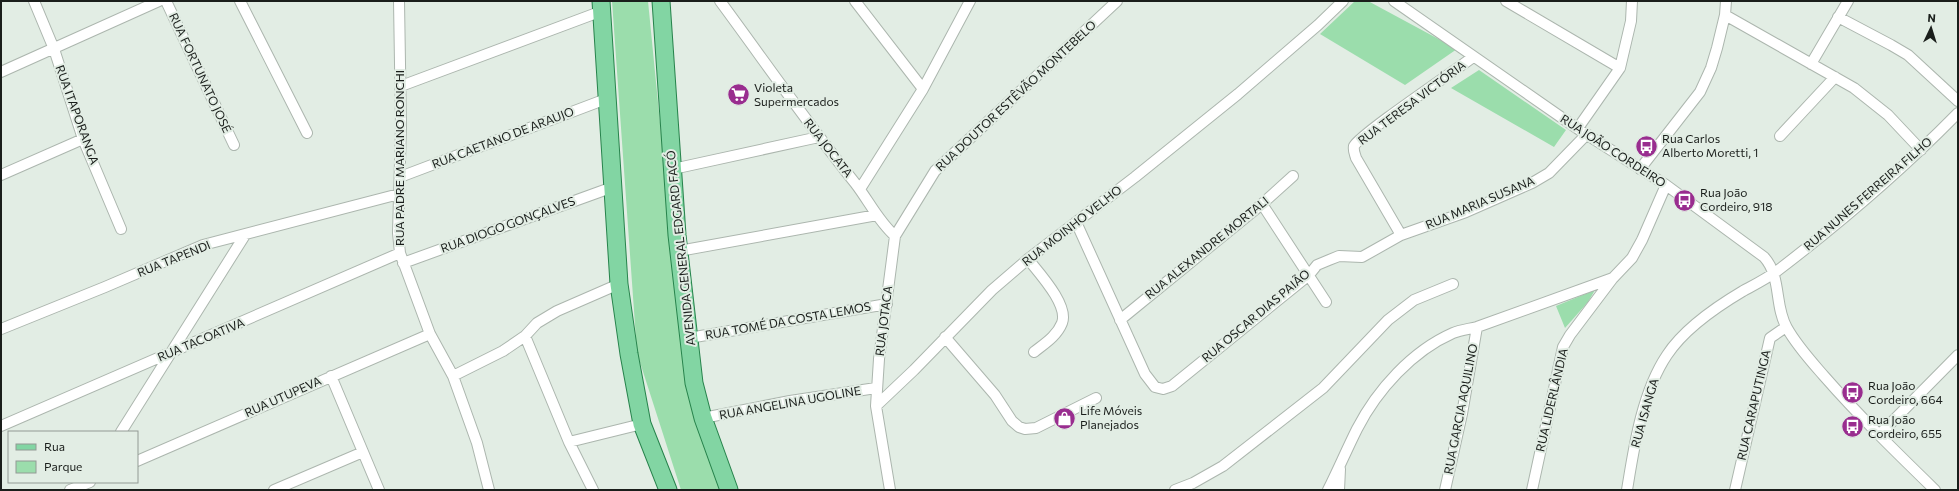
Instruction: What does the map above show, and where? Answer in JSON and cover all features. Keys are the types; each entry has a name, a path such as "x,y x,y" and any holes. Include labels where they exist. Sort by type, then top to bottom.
{"main road":[{"name":"AVENIDA GENERAL EDGARD FACÓ","path":"661,1 679,251 694,383 703,418 729,490"},
{"path":"601,6 619,284 629,354 642,424 668,490"}],"street":[{"name":"RUA ITAPORANGA","path":"34,1 54,49 83,139 121,229"},
{"path":"1,72 159,1"},
{"name":"RUA FORTUNATO JOSÉ","path":"166,1 234,145"},
{"path":"240,1 307,133"},
{"name":"RUA PADRE MARIANO RONCHI","path":"398,1 401,86 398,233 400,253 430,334 453,376 477,443 489,490"},
{"name":"RUA JOCATA","path":"720,1 819,137 860,189 886,228 895,236"},
{"path":"855,1 923,89"},
{"path":"860,189 923,89 970,1"},
{"name":"RUA DOUTOR ESTÊVÃO MONTEBELO","path":"895,236 935,171 1117,1"},
{"name":"RUA MOINHO VELHO","path":"876,406 910,374 945,336 992,290 1028,259 1135,177 1238,94 1318,26 1343,1"},
{"name":"RUA JOÃO CORDEIRO","path":"1394,1 1473,57 1666,185 1764,257 1772,265 1775,273 1780,308 1786,326 1795,342 1818,369 1879,434 1935,490"},
{"path":"1506,1 1620,68"},
{"path":"1578,128 1620,68 1631,21 1632,1"},
{"path":"1640,169 1700,92 1711,68 1725,15 1726,1"},
{"path":"1812,64 1848,1"},
{"path":"401,86 601,6"},
{"path":"1725,15 1835,77 1872,101 1888,115 1921,150"},
{"path":"1838,18 1908,55 1958,101"},
{"name":"RUA TERESA VICTÓRIA","path":"1401,235 1356,158 1354,146 1359,140 1382,122 1473,57"},
{"path":"1780,136 1835,77"},
{"name":"RUA CAETANO DE ARAUJO","path":"400,177 606,99"},
{"name":"RUA NUNES FERREIRA FILHO","path":"1775,273 1866,198 1957,116"},
{"name":"RUA MARIA SUSANA","path":"1362,257 1401,235 1466,212 1549,174 1587,134"},
{"path":"673,169 819,137"},
{"path":"1,175 83,139"},
{"name":"RUA ALEXANDRE MORTALI","path":"1120,320 1262,204 1293,176"},
{"name":"RUA LIDERLÂNDIA","path":"1532,490 1563,347 1570,335 1614,278 1632,258 1639,246 1666,185"},
{"name":"RUA DIOGO GONÇALVES","path":"403,263 613,187"},
{"name":"RUA TAPENDI","path":"1,329 203,245 399,194"},
{"path":"1262,204 1326,302"},
{"path":"679,251 877,215"},
{"path":"1076,222 1120,320"},
{"path":"122,431 245,235"},
{"name":"RUA JOTACA","path":"876,406 876,388 895,236"},
{"name":"RUA TACOATIVA","path":"1,426 400,253"},
{"name":"RUA OSCAR DIAS PAIÃO","path":"1120,320 1145,374 1155,387 1163,389 1172,386 1309,275 1317,265 1339,256 1362,257"},
{"path":"1028,259 1060,303 1063,313 1062,323 1053,336 1034,352"},
{"name":"RUA ISANGA","path":"1627,490 1643,411 1659,368 1668,353 1685,334 1704,318 1741,292 1775,273"},
{"path":"1328,490 1357,428 1372,405 1404,367 1421,351 1454,333 1477,327 1614,278"},
{"path":"453,376 503,351 525,336 537,323 557,310 619,284"},
{"path":"1175,490 1193,483 1223,466 1323,388 1388,320 1414,300 1453,284"},
{"name":"RUA TOMÉ DA COSTA LEMOS","path":"689,338 887,304"},
{"name":"RUA CARAPUTINGA","path":"1735,490 1770,338 1786,326"},
{"name":"RUA GARCIA AQUILINO","path":"1445,490 1462,414 1477,327"},
{"name":"RUA UTUPEVA","path":"138,461 430,334"},
{"path":"525,336 569,442 593,490"},
{"path":"945,336 995,394 1012,421 1019,427 1025,429 1036,428 1096,398"},
{"path":"1879,434 1958,356"},
{"path":"331,376 379,490"},
{"name":"RUA ANGELINA UGOLINE","path":"703,418 790,401 876,388"},
{"path":"876,406 890,490"},
{"path":"569,442 642,424"},
{"path":"274,490 363,452"},
{"path":"1339,490 1340,465"},
{"path":"70,490 88,483"}],"green space":[{"path":"612,1 648,1 681,336 693,414 721,490 681,490 637,353"},
{"path":"1355,1 1368,1 1457,49 1405,85 1320,34"},
{"path":"1479,70 1566,130 1554,147 1451,88"},
{"path":"1595,290 1588,302 1565,328 1556,306"}],"place":[{"name":"Violeta Supermercados","path":"739,95"},
{"name":"Rua Carlos Alberto Moretti, 1","path":"1647,146"},
{"name":"Rua João Cordeiro, 918","path":"1684,200"},
{"name":"Rua João Cordeiro, 664","path":"1853,393"},
{"name":"Life Móveis Planejados","path":"1065,418"},
{"name":"Rua João Cordeiro, 655","path":"1853,427"}]}
